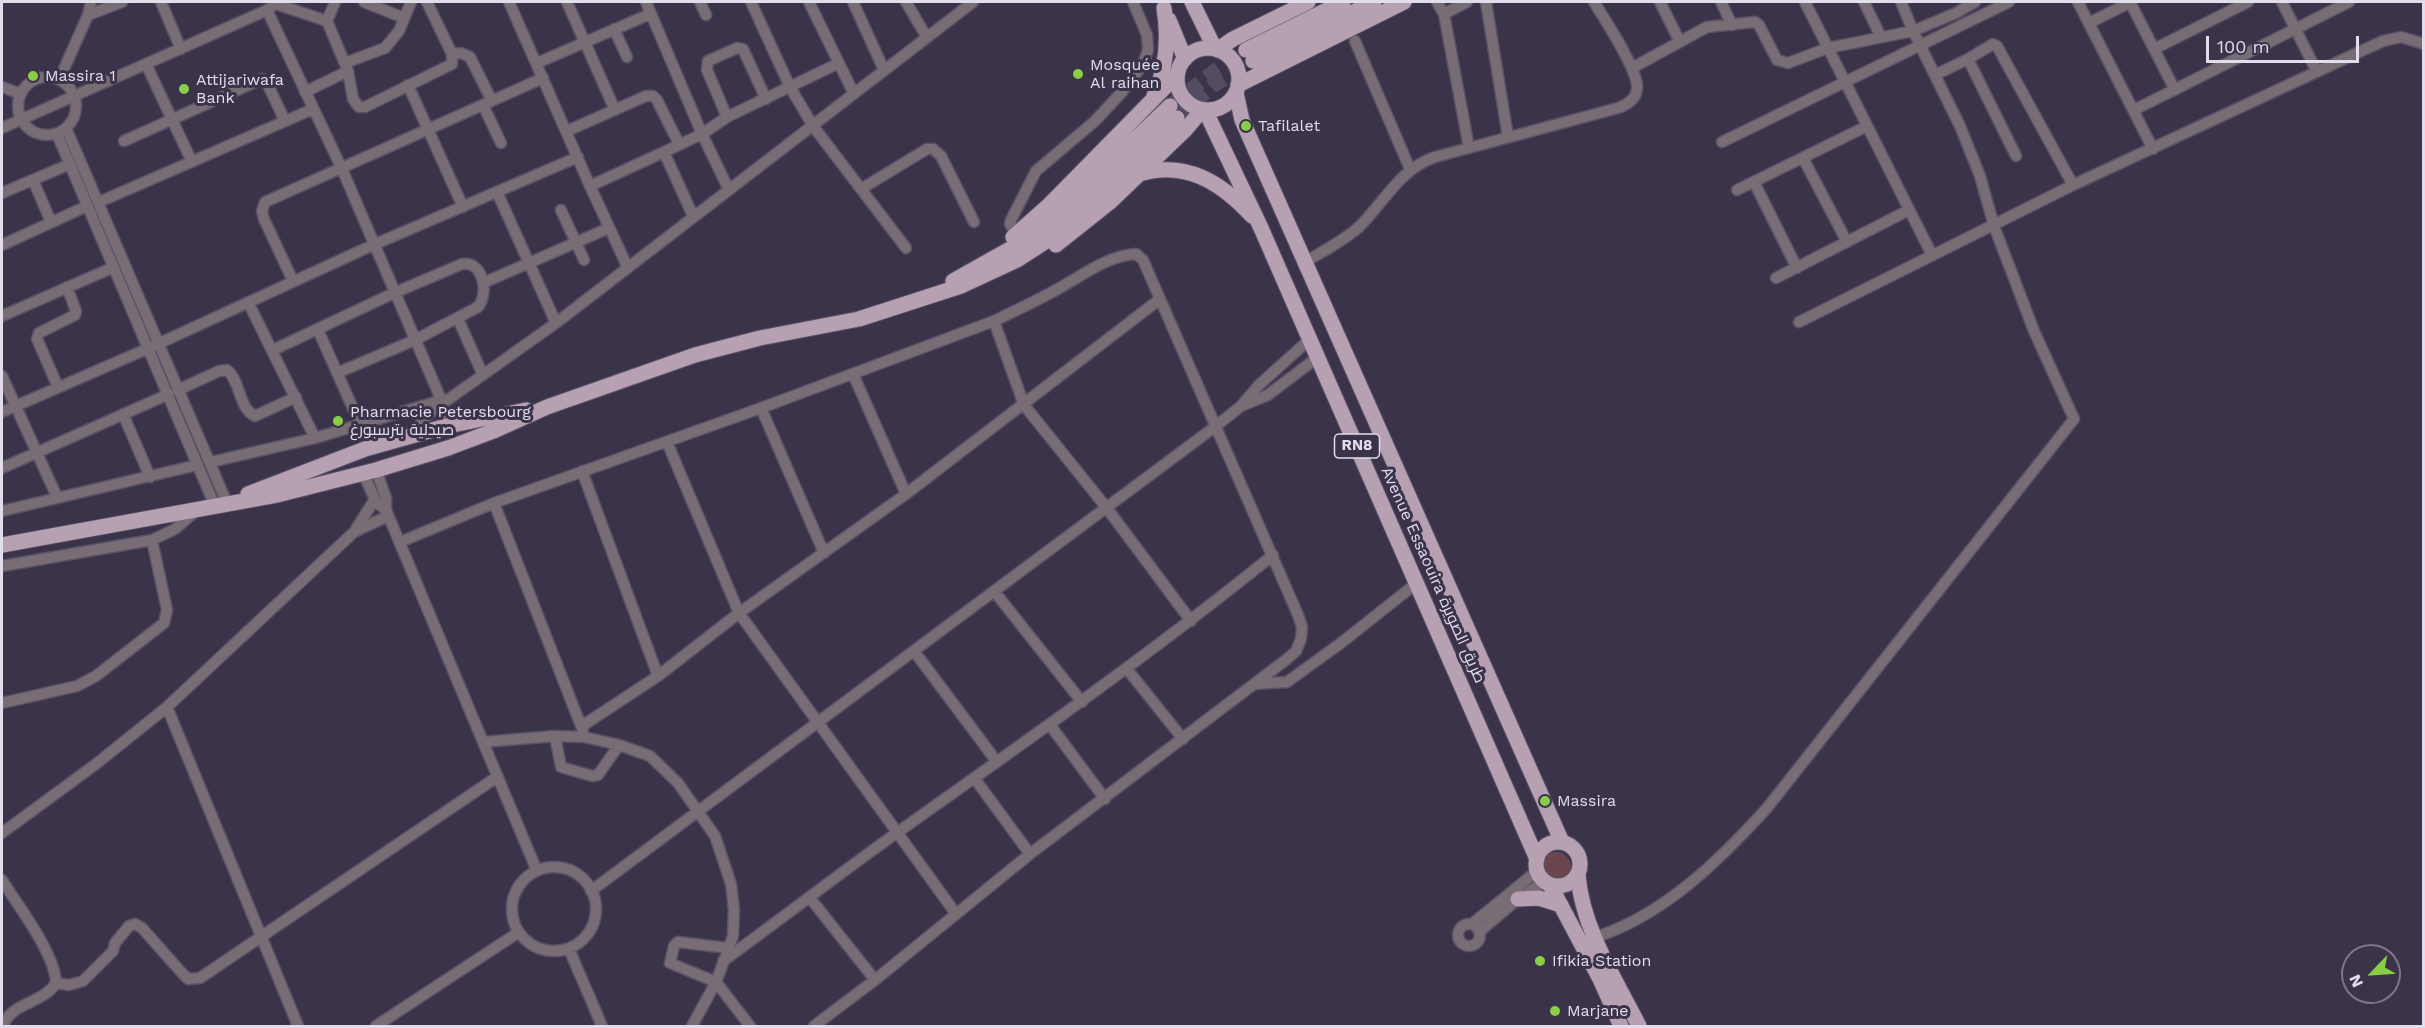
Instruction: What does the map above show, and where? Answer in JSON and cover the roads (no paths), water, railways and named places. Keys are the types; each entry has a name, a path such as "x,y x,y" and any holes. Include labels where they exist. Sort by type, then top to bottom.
{"main road":[{"path":"1192,2 1216,50"},
{"path":"1216,50 1233,39 1308,2"},
{"path":"1343,2 1250,56 1374,2"},
{"path":"1177,75 1181,94 1190,104 1203,110 1222,107 1237,89 1404,2"},
{"path":"1150,105 1160,81 1166,57 1167,32 1162,5"},
{"path":"1162,5 1185,59"},
{"path":"999,262 1016,234 1050,204 1150,105 1177,75 1185,59 1198,50 1216,50 1228,56 1236,66 1237,89"},
{"name":"Avenue Essaouira طريق الصويرة","path":"1237,89 1242,120 1562,842"},
{"path":"999,262 1016,267 1029,262 1061,242 1095,216 1203,110"},
{"name":"Avenue Essaouira طريق الصويرة","path":"1203,110 1261,228 1418,582 1542,874 1600,979 1621,1026"},
{"path":"2,545 277,495 367,472 448,448 547,407 716,349 859,319 975,280 999,262 1033,250 1062,228 1173,112"},
{"path":"1139,174 1167,169 1187,171 1206,177 1235,199 1261,228"},
{"path":"221,504 356,452 442,428 547,407"},
{"path":"442,428 448,438 448,448"},
{"path":"356,452 354,464 367,472"},
{"path":"1562,842 1549,844 1543,848 1542,874 1563,886 1569,884 1578,875"},
{"name":"RN8","path":"1562,842 1577,852 1581,863 1578,875 1583,906 1639,1026"},
{"path":"1518,899 1539,898 1561,905"}],"street":[{"path":"59,80 88,15 91,2"},
{"path":"88,15 122,2"},
{"path":"160,2 181,49"},
{"path":"335,2 327,21 346,67 353,99 362,108 450,66 453,62 452,54 427,2"},
{"path":"364,2 404,18"},
{"path":"305,92 346,67 385,48 399,31 411,2"},
{"path":"509,2 628,268"},
{"path":"567,2 583,43 615,110"},
{"path":"700,2 706,15"},
{"path":"751,2 790,87 813,126 906,248"},
{"path":"809,2 837,64 854,94"},
{"path":"853,2 884,70"},
{"path":"906,2 926,36"},
{"path":"414,435 427,415 442,402 556,323 973,2"},
{"path":"1016,234 1010,224 1011,220 1036,171 1095,122 1143,64 1148,50 1147,35 1133,2"},
{"path":"1437,2 1444,14 1468,148"},
{"path":"1444,14 1467,2"},
{"path":"1486,2 1508,137"},
{"path":"1305,262 1353,231 1410,169 1425,160 1626,105 1636,94 1637,86 1632,68 1596,4 1609,2"},
{"path":"1660,2 1680,42"},
{"path":"1721,2 1732,25"},
{"path":"1805,2 1932,255"},
{"path":"1864,2 1881,37"},
{"path":"1596,938 1620,929 1667,900 1749,828 2074,419 2034,331 1994,226 1980,176 1960,126 1901,2"},
{"path":"1632,68 1707,27 1721,24 1757,23 1777,60 1784,64 1828,48 1913,31 1956,13 1975,2"},
{"path":"1722,142 2009,2"},
{"path":"2078,2 2153,149"},
{"path":"2089,22 2130,2 2175,90"},
{"path":"2154,49 2248,2"},
{"path":"2282,2 2317,72"},
{"path":"2134,111 2349,2"},
{"path":"274,5 305,92 342,170 442,402 442,428"},
{"path":"2,128 274,5 327,21"},
{"path":"537,63 614,29 648,5 702,134 729,190"},
{"path":"614,29 627,57"},
{"path":"1799,322 2073,185 2383,41 2401,37 2423,43"},
{"path":"1354,41 1410,169"},
{"path":"1935,75 1968,59 1986,46 1993,44 1997,46 2073,185"},
{"path":"727,117 707,70 708,61 737,48 743,49 766,99"},
{"path":"452,54 461,53 470,57 501,143"},
{"path":"1968,59 2016,156"},
{"path":"146,64 192,162"},
{"path":"590,186 702,134 727,117 837,64"},
{"path":"50,77 59,80 74,94 75,116 62,131 50,135 35,133 21,119 18,102 21,94 33,81 50,77"},
{"path":"293,281 264,219 264,204 543,78"},
{"path":"124,141 262,79 268,85 285,121"},
{"path":"408,85 463,207"},
{"path":"2,87 21,94"},
{"path":"567,131 646,96 655,97 679,144"},
{"path":"99,202 313,109"},
{"path":"1737,190 1867,126"},
{"path":"62,131 70,164 169,394 197,465 221,504"},
{"path":"62,131 99,202 160,342 211,462 221,504"},
{"path":"861,189 927,149 933,149 941,156 974,222"},
{"path":"664,152 693,216"},
{"path":"2,412 149,348 373,245 578,157"},
{"path":"1803,158 1847,242"},
{"path":"2,193 70,164"},
{"path":"33,180 51,222"},
{"path":"1754,182 1797,268"},
{"path":"497,192 556,323"},
{"path":"2,245 87,206"},
{"path":"561,210 584,260"},
{"path":"1776,278 1910,210"},
{"path":"483,283 609,228"},
{"path":"400,542 494,503 761,408 994,321 1027,306 1078,276 1127,255 1136,254 1143,260 1273,555 1298,615 1302,627 1301,639 1291,655 1183,740 1030,854 875,980 813,1026"},
{"path":"273,351 394,293 467,263 476,268 483,283 484,294 481,303 458,319 415,340 337,373"},
{"path":"2,316 114,267"},
{"path":"58,387 37,339 39,333 75,315 76,311 67,287"},
{"path":"583,732 739,613 906,494 1160,299"},
{"path":"248,302 315,438"},
{"path":"458,319 483,375"},
{"path":"994,321 1024,405 1106,507 1191,621"},
{"path":"318,330 360,424"},
{"path":"591,891 1216,426 1241,406 1259,385 1310,339"},
{"path":"1241,406 1268,394 1318,357"},
{"path":"180,389 219,371 227,370 232,375 246,409 255,416 296,397"},
{"path":"853,374 906,494"},
{"path":"2,376 57,497"},
{"path":"2,468 169,394"},
{"path":"211,462 315,438 442,402"},
{"path":"761,408 824,553"},
{"path":"123,414 150,477"},
{"path":"667,442 739,613 816,723 956,914"},
{"path":"2,512 197,465"},
{"path":"582,471 658,676"},
{"path":"367,472 375,499 387,513"},
{"path":"367,472 386,498 387,513 537,871"},
{"path":"354,532 375,499"},
{"path":"494,503 583,732"},
{"path":"2,567 152,540 175,529 197,510"},
{"path":"2,833 96,765 167,707 354,532 387,513"},
{"path":"2,703 77,686 96,676 164,623 167,610 152,540"},
{"path":"723,961 896,833 1127,669 1273,555"},
{"path":"1254,684 1287,682 1418,582"},
{"path":"994,591 1082,702"},
{"path":"914,651 997,762"},
{"path":"1127,669 1183,740"},
{"path":"167,707 298,1026"},
{"path":"1050,725 1105,798"},
{"path":"483,742 583,732 650,756 678,783 715,836 731,884 734,909 733,936 716,982 692,1026"},
{"path":"555,736 561,767 592,776 602,772 619,745"},
{"path":"56,983 77,984 90,976 114,951 115,942 132,924 140,926 188,979 195,980 497,777"},
{"path":"975,779 1030,854"},
{"path":"554,867 571,871 585,882 591,891 596,910 591,929 578,944 569,949 550,951 541,949 525,939 519,932 514,921 514,897 519,886 537,871 554,867"},
{"path":"1542,874 1518,899 1476,928 1542,874"},
{"path":"2,880 48,953 56,983 49,992 9,1014 3,1026"},
{"path":"810,898 875,980"},
{"path":"376,1026 519,932"},
{"path":"728,948 678,942 674,946 669,961 672,965 716,982 750,1026"},
{"path":"569,949 602,1026"}],"tunnel":[{"path":"1170,106 1246,50"},
{"path":"1177,118 1212,86 1253,61"}],"place":[{"name":"Mosquée Al raihan","path":"1078,74"},
{"name":"Massira 1","path":"33,76"},
{"name":"Attijariwafa Bank","path":"184,89"},
{"name":"Tafilalet","path":"1246,126"},
{"name":"Pharmacie Petersbourg صيدلية بترسبورغ","path":"338,421"},
{"name":"Massira","path":"1545,801"},
{"name":"Ifikia Station","path":"1540,961"},
{"name":"Marjane","path":"1555,1011"}]}
